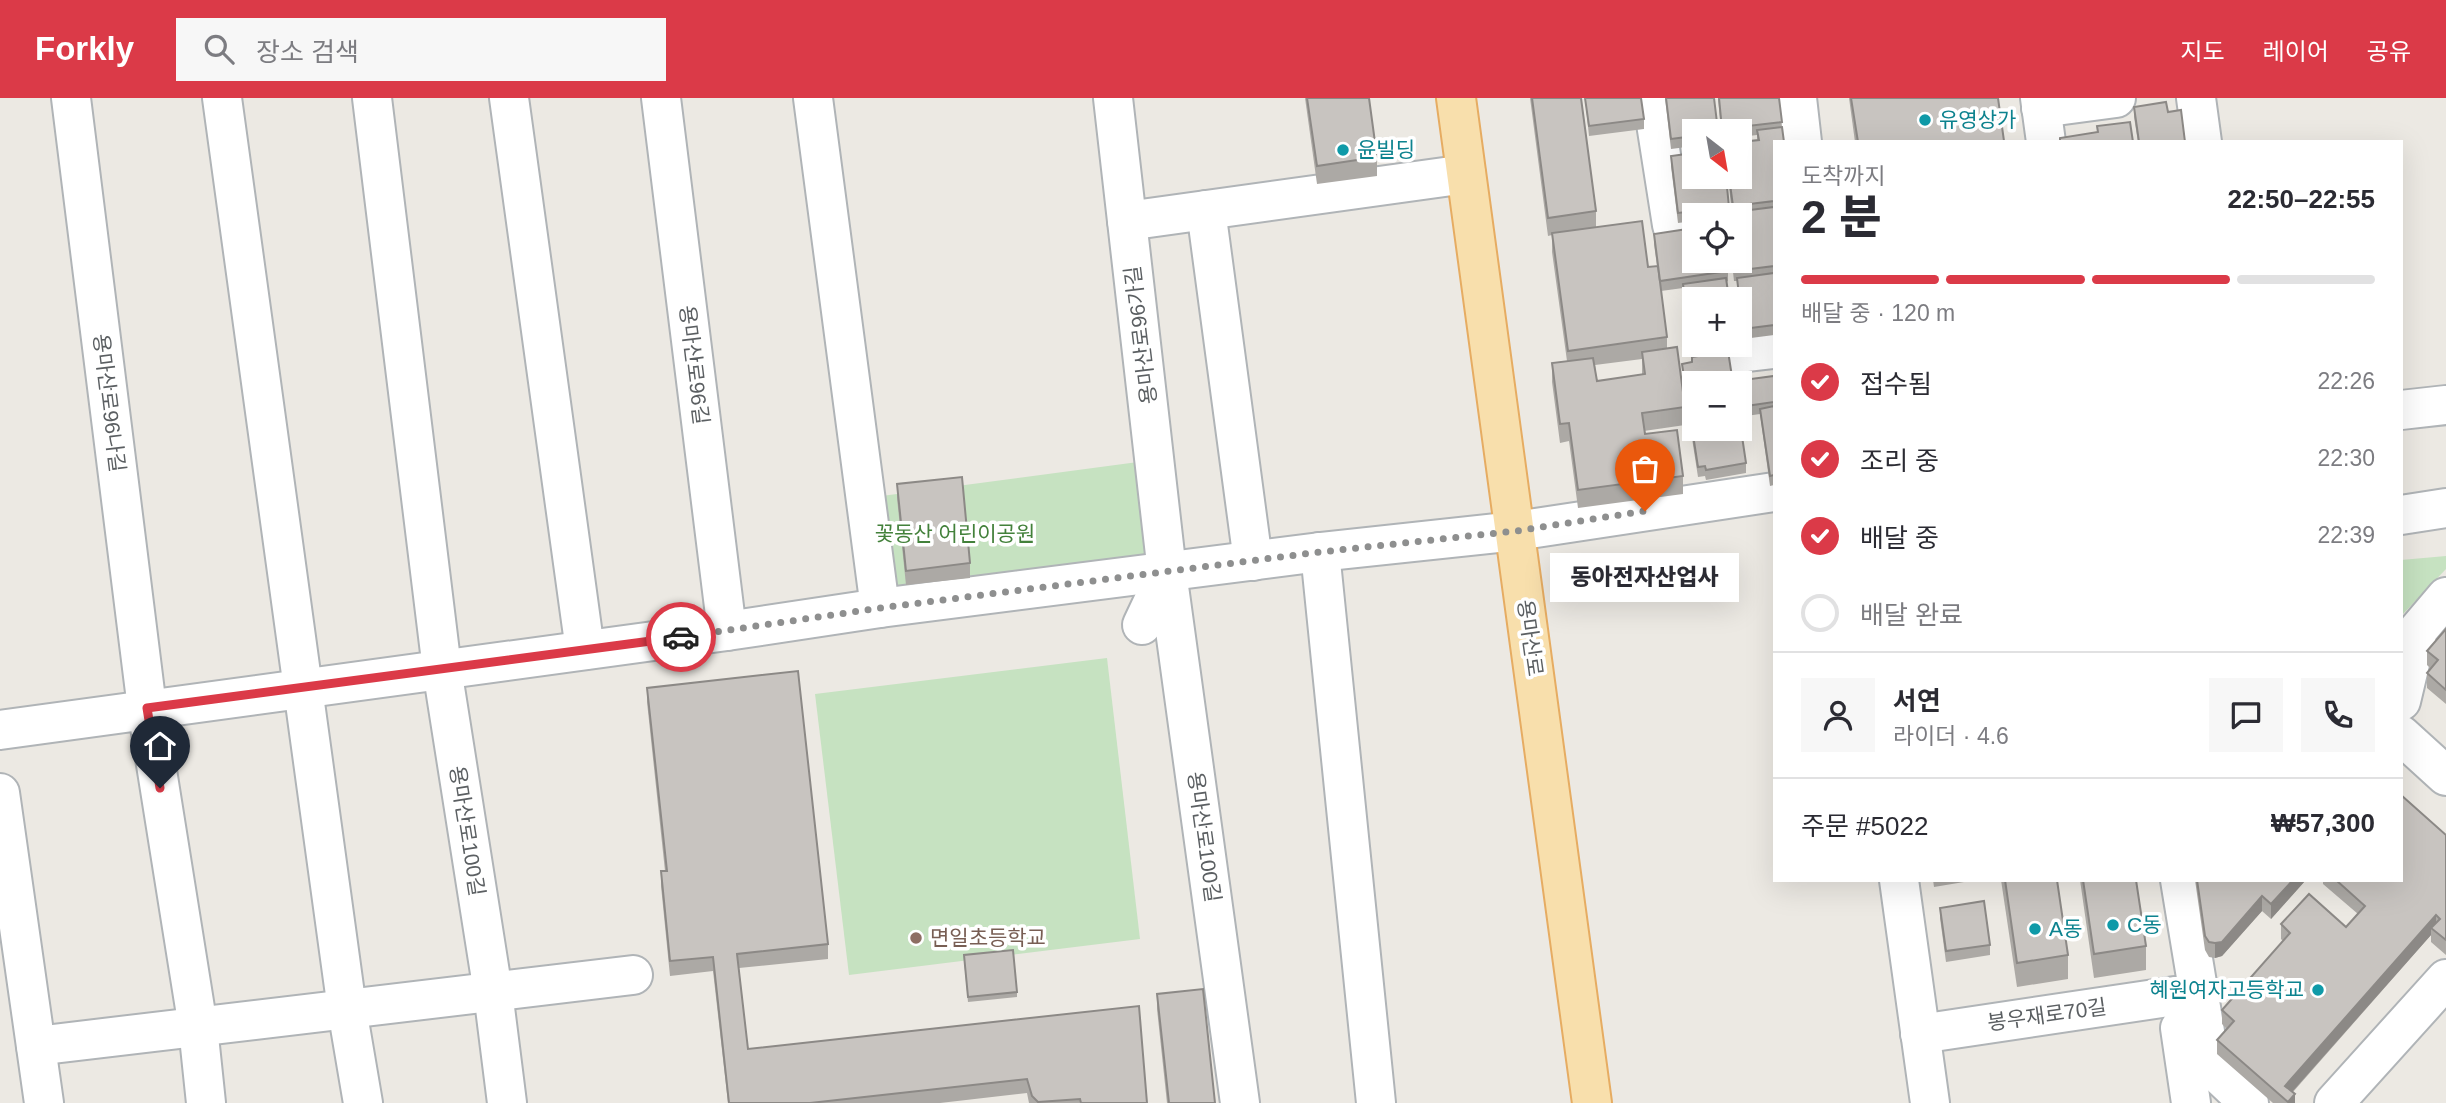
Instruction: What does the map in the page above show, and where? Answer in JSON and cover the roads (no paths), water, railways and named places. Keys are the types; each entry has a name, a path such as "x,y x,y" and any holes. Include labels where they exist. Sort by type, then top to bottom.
{"main road":[{"name":"용마산로","path":"1456,98 1592,1103"}],"street":[{"name":"용마산로96나길","path":"71,98 147,708"},
{"path":"222,98 346,1009 363,1103"},
{"name":"용마산로100길","path":"372,98 442,669 493,992 507,1103"},
{"path":"509,98 585,650"},
{"name":"용마산로96길","path":"661,98 727,631"},
{"path":"813,98 880,608"},
{"name":"용마산로96가길","path":"1113,98 1167,572"},
{"path":"1652,98 1672,225"},
{"path":"1797,98 1802,140"},
{"path":"2043,116 2116,98"},
{"path":"2196,98 2202,140"},
{"path":"1127,221 1466,174"},
{"path":"1206,210 1252,561"},
{"path":"1752,352 1773,349"},
{"path":"2403,410 2446,405"},
{"path":"0,730 880,608 1320,552 1516,531 1773,492"},
{"path":"2403,515 2446,508"},
{"path":"1320,552 1376,1103"},
{"path":"1142,625 1167,572"},
{"name":"용마산로100길","path":"1167,572 1240,1103"},
{"path":"2403,692 2417,631 2446,597"},
{"path":"147,708 198,1027 206,1103"},
{"path":"2403,736 2446,776"},
{"path":"0,793 44,1103"},
{"path":"1899,882 1930,1103"},
{"path":"2157,882 2191,1103"},
{"path":"2180,882 2210,1062 2212,1068 2249,1103"},
{"path":"36,1046 634,975"},
{"path":"2334,1103 2446,979"},
{"name":"봉우재로70길","path":"1920,1034 2175,996"}],"place":[{"name":"유영상가","path":"1925,120"},
{"name":"윤빌딩","path":"1343,150"},
{"name":"동아전자산업사","path":"1645,511"},
{"name":"C동","path":"2113,925"},
{"name":"A동","path":"2035,929"},
{"name":"면일초등학교","path":"916,938"},
{"name":"혜원여자고등학교","path":"2318,990"}],"park label":[{"name":"꽃동산 어린이공원","path":"955,534"}]}
